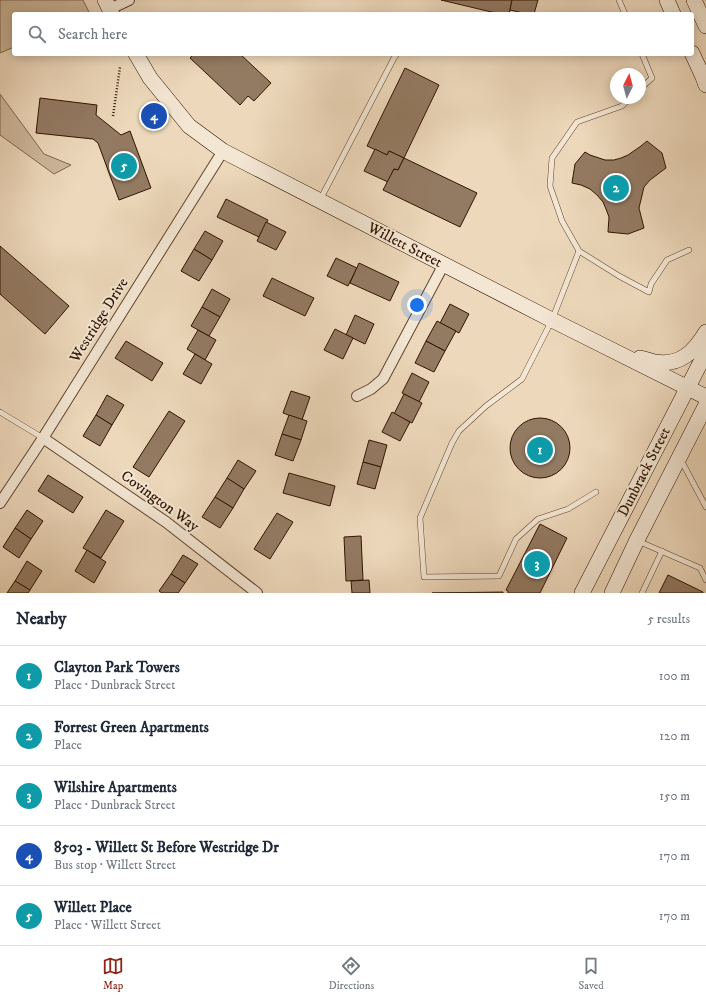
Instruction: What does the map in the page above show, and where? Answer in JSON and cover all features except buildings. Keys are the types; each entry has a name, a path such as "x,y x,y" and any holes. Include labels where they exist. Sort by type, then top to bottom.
{"street":[{"path":"109,8 129,0"},
{"path":"666,0 672,12"},
{"path":"694,0 706,26"},
{"name":"Willett Street","path":"137,56 150,78 189,126 222,151 706,397"},
{"path":"693,56 706,85"},
{"name":"Westridge Drive","path":"0,503 43,438 222,151"},
{"path":"358,396 371,389 383,379 444,264"},
{"path":"615,352 655,362 667,362 679,359 690,353 699,344 706,332"},
{"name":"Dunbrack Street","path":"582,593 706,352"},
{"name":"Dunbrack Street","path":"612,593 637,540 706,405"},
{"name":"Covington Way","path":"43,438 166,522 257,593"}],"lane":[{"path":"619,0 624,12"},
{"path":"319,201 395,56"},
{"path":"643,56 652,78 646,84"},
{"path":"624,104 577,122 552,158 550,186 562,221 579,251 619,276 649,292 652,284 667,260 689,250"},
{"path":"579,251 552,320 522,379 486,406 459,431 452,443 420,518 424,577 499,576 516,539 538,519 568,509 596,492"},
{"path":"0,412 43,438"},
{"path":"680,457 706,507"},
{"path":"637,540 700,568 706,580"},
{"path":"642,593 662,551"}],"path":[{"path":"113,116 120,67"}],"shaded area":[{"path":"0,0 83,0 89,12 12,12 12,48 0,53"},
{"path":"0,94 44,154 71,165 54,174 0,135"}],"place":[{"name":"8503 - Willett St Before Westridge Dr","path":"154,116"},
{"name":"Willett Place","path":"124,166"},
{"name":"Forrest Green Apartments","path":"616,188"},
{"name":"Clayton Park Towers","path":"540,450"},
{"name":"Wilshire Apartments","path":"537,564"}]}
